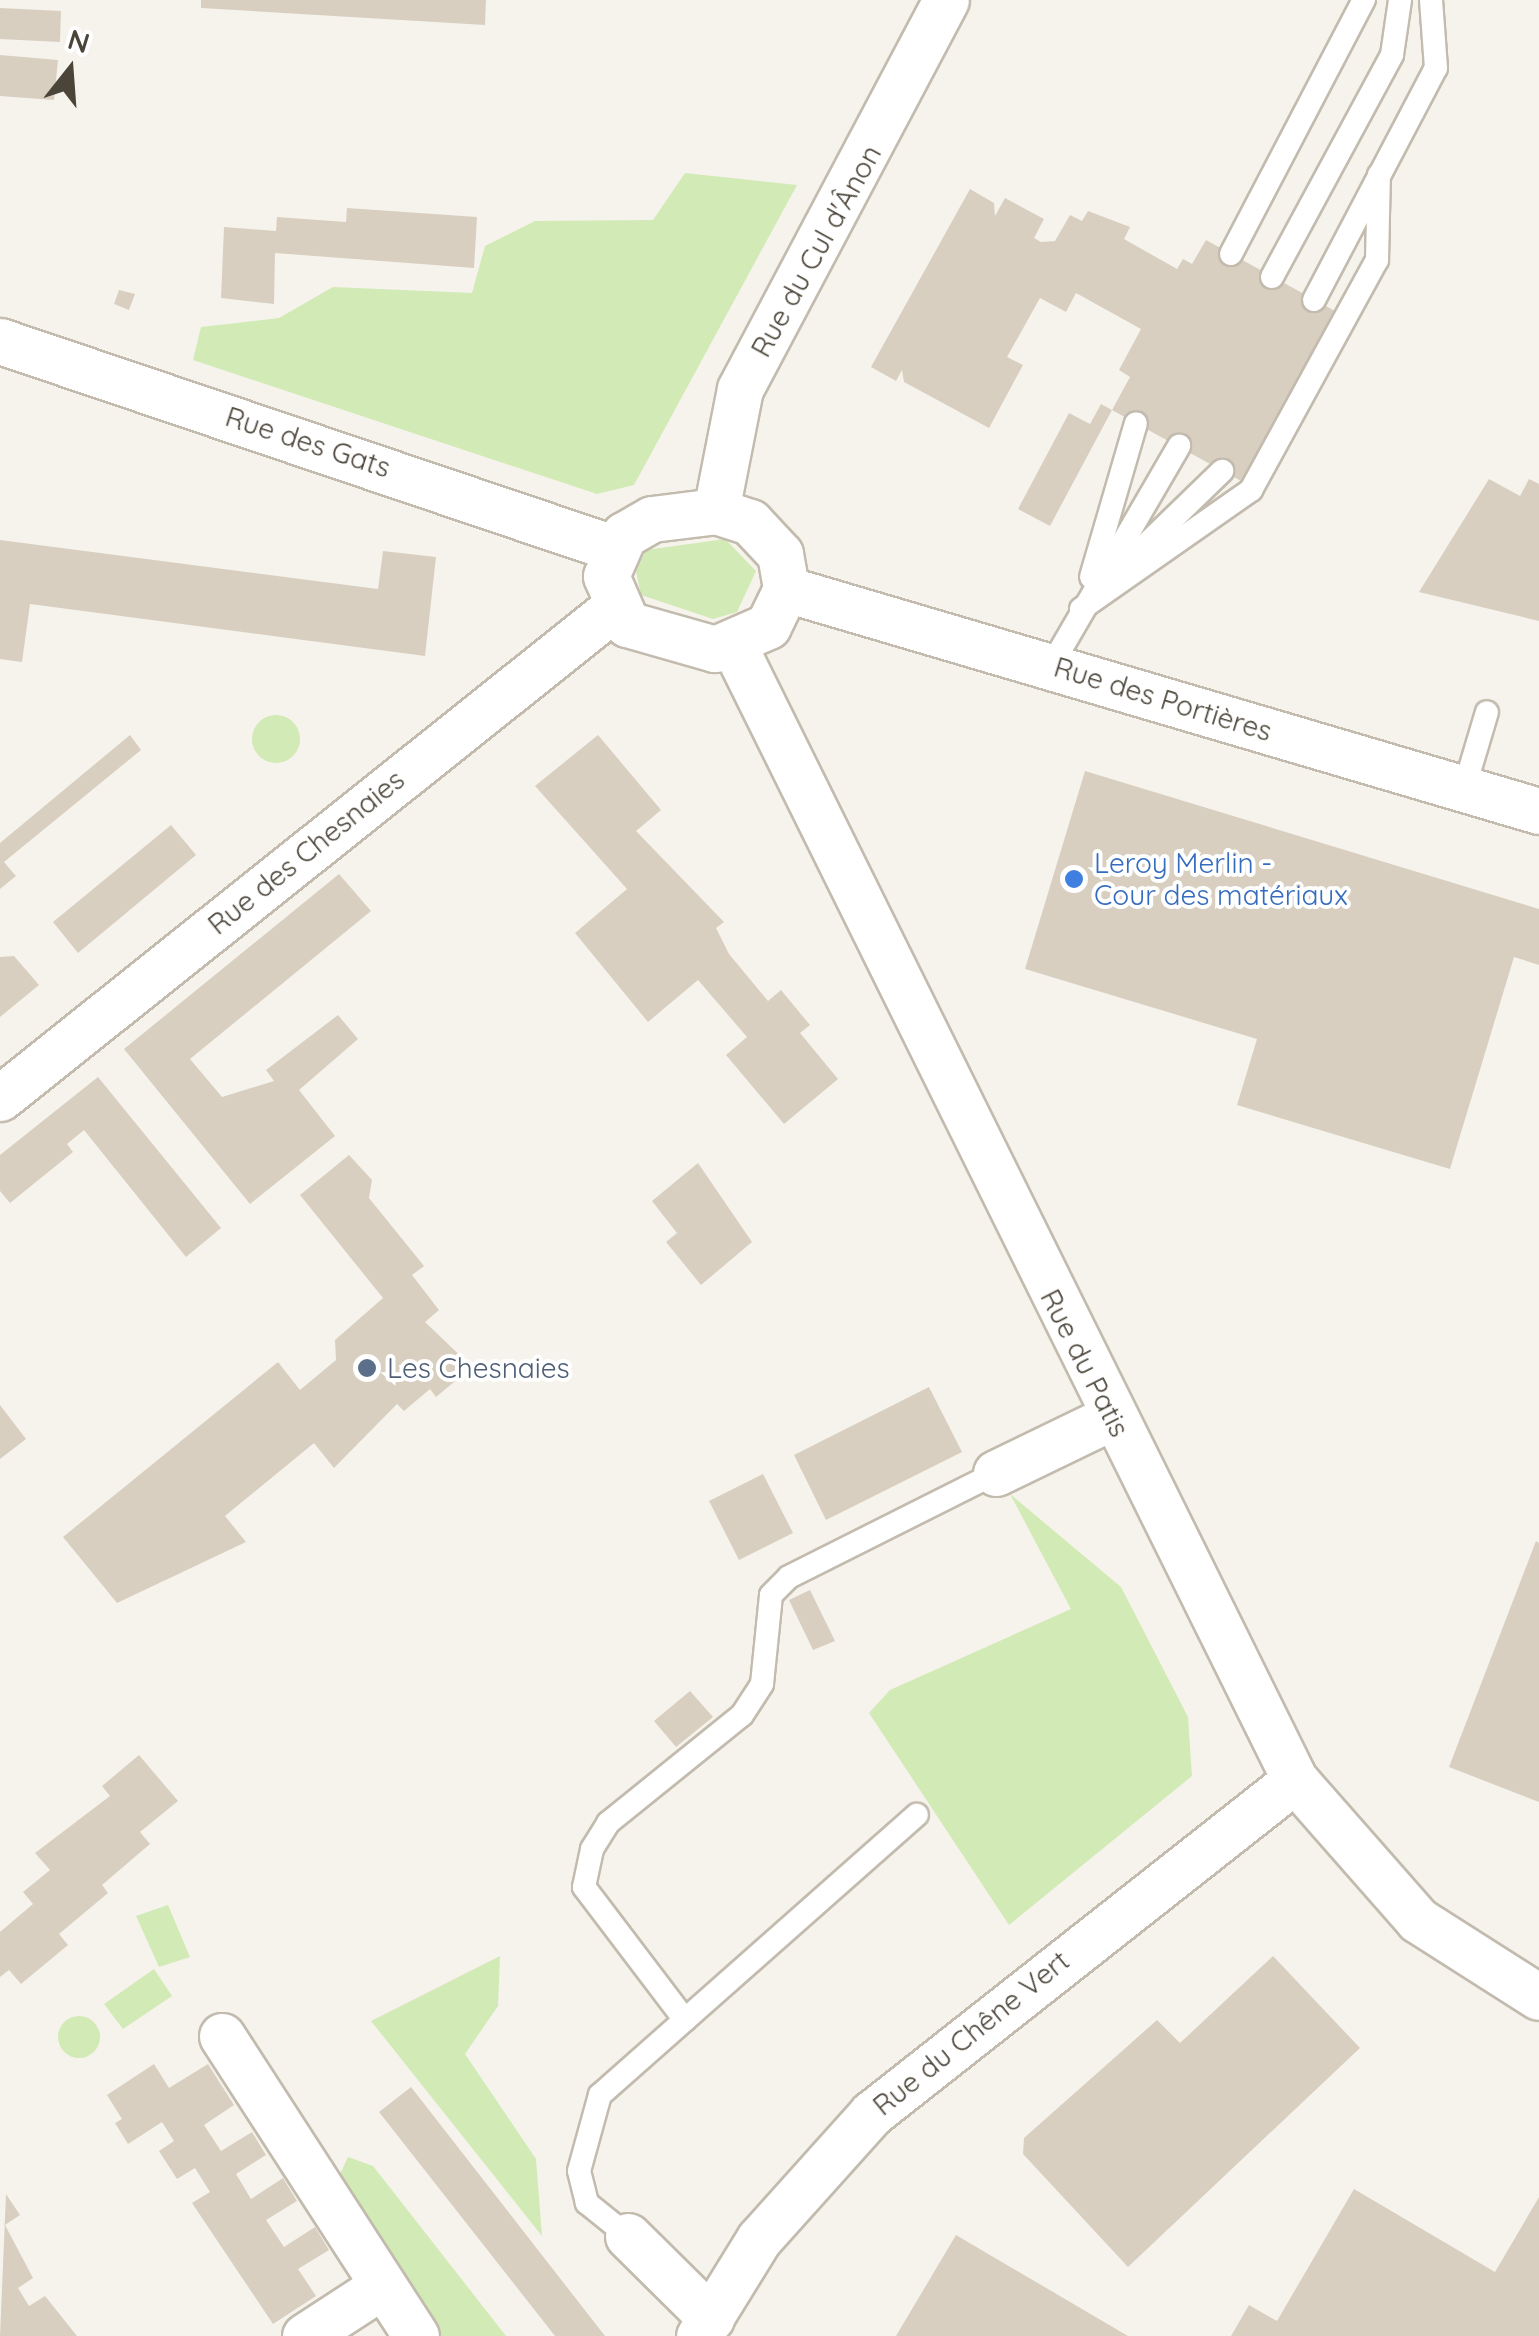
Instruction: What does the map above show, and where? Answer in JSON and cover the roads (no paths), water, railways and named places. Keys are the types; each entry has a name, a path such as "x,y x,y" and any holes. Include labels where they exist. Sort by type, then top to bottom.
{"street":[{"name":"Rue du Cul d'Ânon","path":"716,510 740,390 946,0"},
{"name":"Rue des Gats","path":"0,340 614,548"},
{"path":"716,510 765,534 787,570 786,588 768,626 734,646 647,634 614,608 606,576 614,548 637,524 716,510"},
{"name":"Rue des Portières","path":"786,588 1539,811"},
{"name":"Rue des Chesnaies","path":"0,1098 614,608"},
{"name":"Rue du Patis","path":"734,646 1294,1780 1418,1920 1539,1998"},
{"path":"996,1473 1112,1417"},
{"name":"Rue du Chêne Vert","path":"705,2327 759,2239 870,2114 1294,1780"},
{"path":"222,2036 416,2336"},
{"path":"628,2236 705,2327"},
{"path":"305,2336 382,2286"}],"lane":[{"path":"1232,254 1364,0"},
{"path":"1272,276 1392,55 1400,0"},
{"path":"1314,300 1436,68 1431,0"},
{"path":"1081,609 1251,490 1376,260 1380,175"},
{"path":"1081,609 1136,423"},
{"path":"1050,666 1179,446"},
{"path":"1081,609 1222,470"},
{"path":"1464,789 1487,712"},
{"path":"684,2020 584,1887 592,1848 608,1823 742,1715 762,1684 770,1595 789,1577 996,1473"},
{"path":"628,2236 587,2203 583,2133 600,2096 917,1815"}],"place":[{"name":"Leroy Merlin - Cour des matériaux","path":"1074,879"},
{"name":"Les Chesnaies","path":"367,1368"}]}
